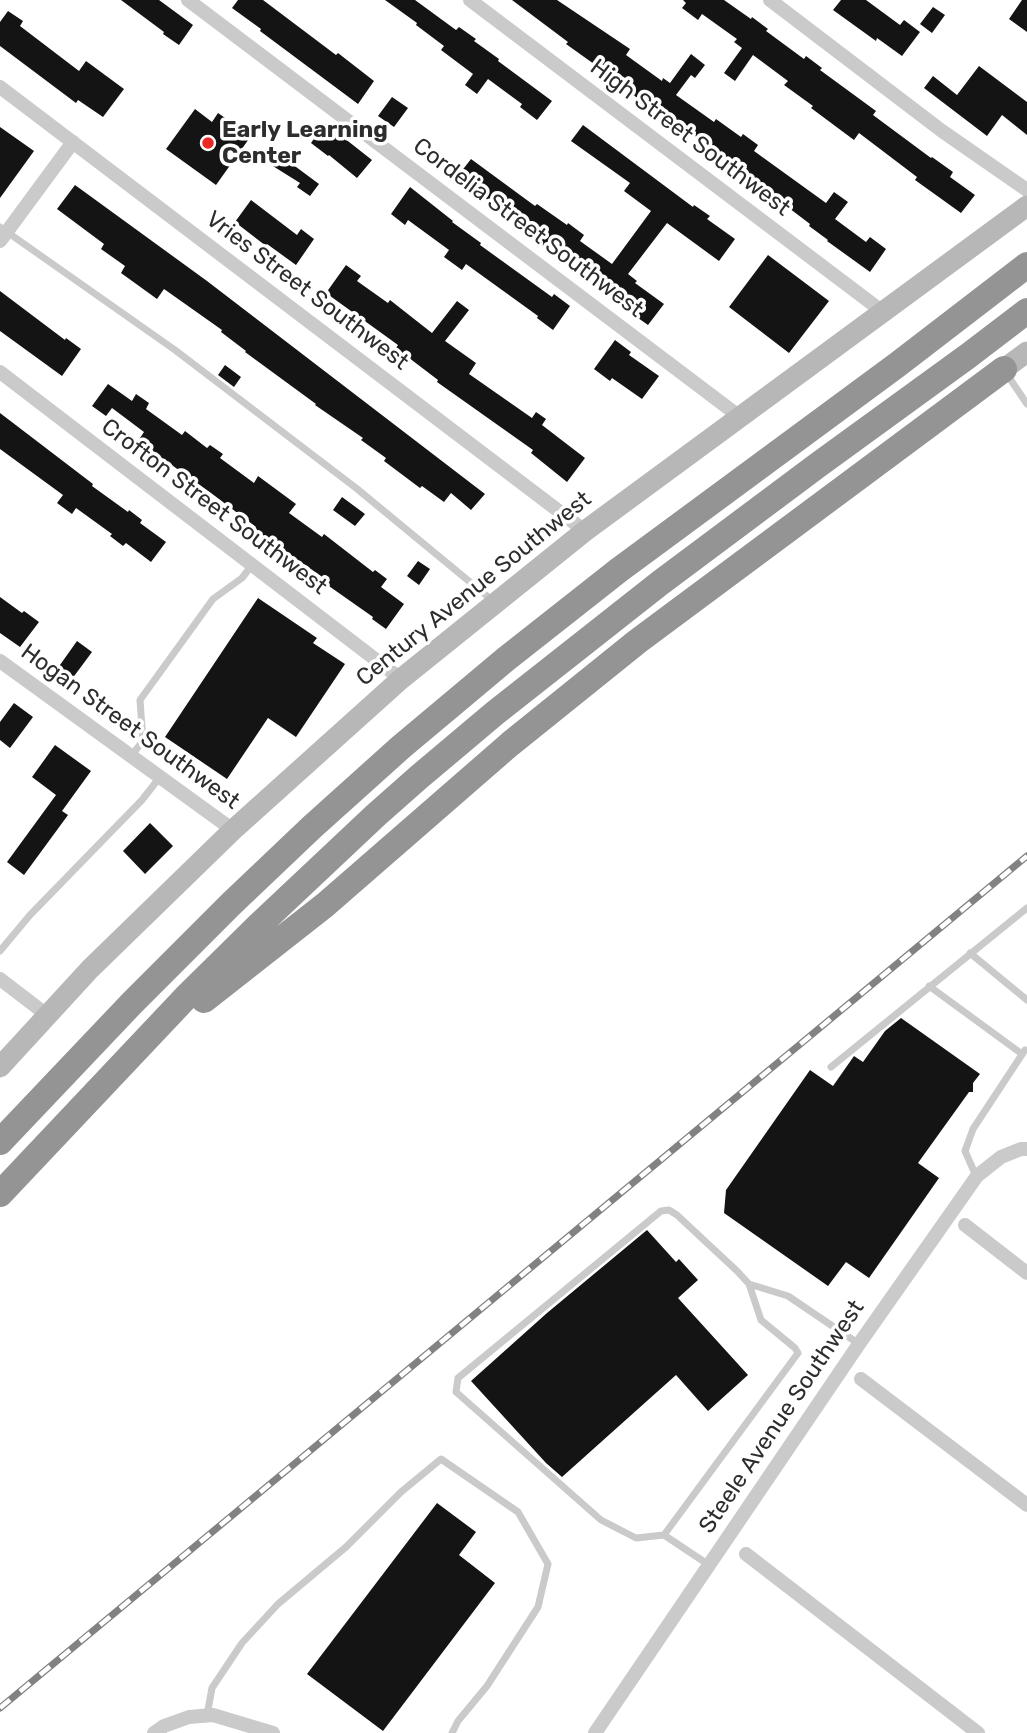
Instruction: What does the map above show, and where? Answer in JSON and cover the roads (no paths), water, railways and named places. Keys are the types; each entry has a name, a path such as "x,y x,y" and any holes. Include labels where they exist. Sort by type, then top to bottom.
{"highway":[{"path":"0,1142 222,912 401,747 609,578 897,365 1027,265"},
{"path":"0,1194 188,995 257,926 376,815 495,713 660,583 1027,311"},
{"path":"115,1071 325,905 510,744 638,641 1004,369"}],"street":[{"name":"Cordelia Street Southwest","path":"188,0 740,417"},
{"name":"High Street Southwest","path":"470,0 883,312"},
{"path":"770,0 942,131 1027,190"},
{"name":"Vries Street Southwest","path":"0,87 586,531"},
{"path":"2,234 73,142"},
{"name":"Century Avenue Southwest","path":"0,1067 90,969 233,830 401,679 586,531 1027,206"},
{"path":"1004,369 1027,352"},
{"name":"Crofton Street Southwest","path":"0,372 401,679"},
{"name":"Hogan Street Southwest","path":"0,661 233,830"},
{"path":"0,979 47,1015"},
{"name":"Steele Avenue Southwest","path":"595,1733 859,1344 977,1176 1001,1157 1027,1149"},
{"path":"965,1225 1027,1273"},
{"path":"861,1379 1027,1505"},
{"path":"746,1554 978,1733"},
{"path":"154,1733 164,1726 189,1717 207,1715 273,1733"}],"lane":[{"path":"2,234 175,349 356,488 496,603"},
{"path":"1004,369 1027,404"},
{"path":"131,756 143,741 140,700 213,598 242,578 251,565"},
{"path":"0,951 30,915 142,800 160,777"},
{"path":"831,1067 1027,908"},
{"path":"970,953 1027,1000"},
{"path":"929,986 1025,1051 973,1129 965,1150 977,1176"},
{"path":"664,1535 798,1353 761,1320 749,1284 669,1210 661,1211 458,1378 456,1392 601,1520 636,1538 664,1535 709,1565"},
{"path":"749,1284 788,1296 859,1344"},
{"path":"207,1715 212,1688 242,1643 278,1604 346,1547 401,1492 441,1459 518,1512 548,1564 538,1607 487,1686 458,1721 452,1733"}],"railway":[{"path":"0,1708 1027,856"}],"place":[{"name":"Early Learning Center","path":"208,143"}]}
